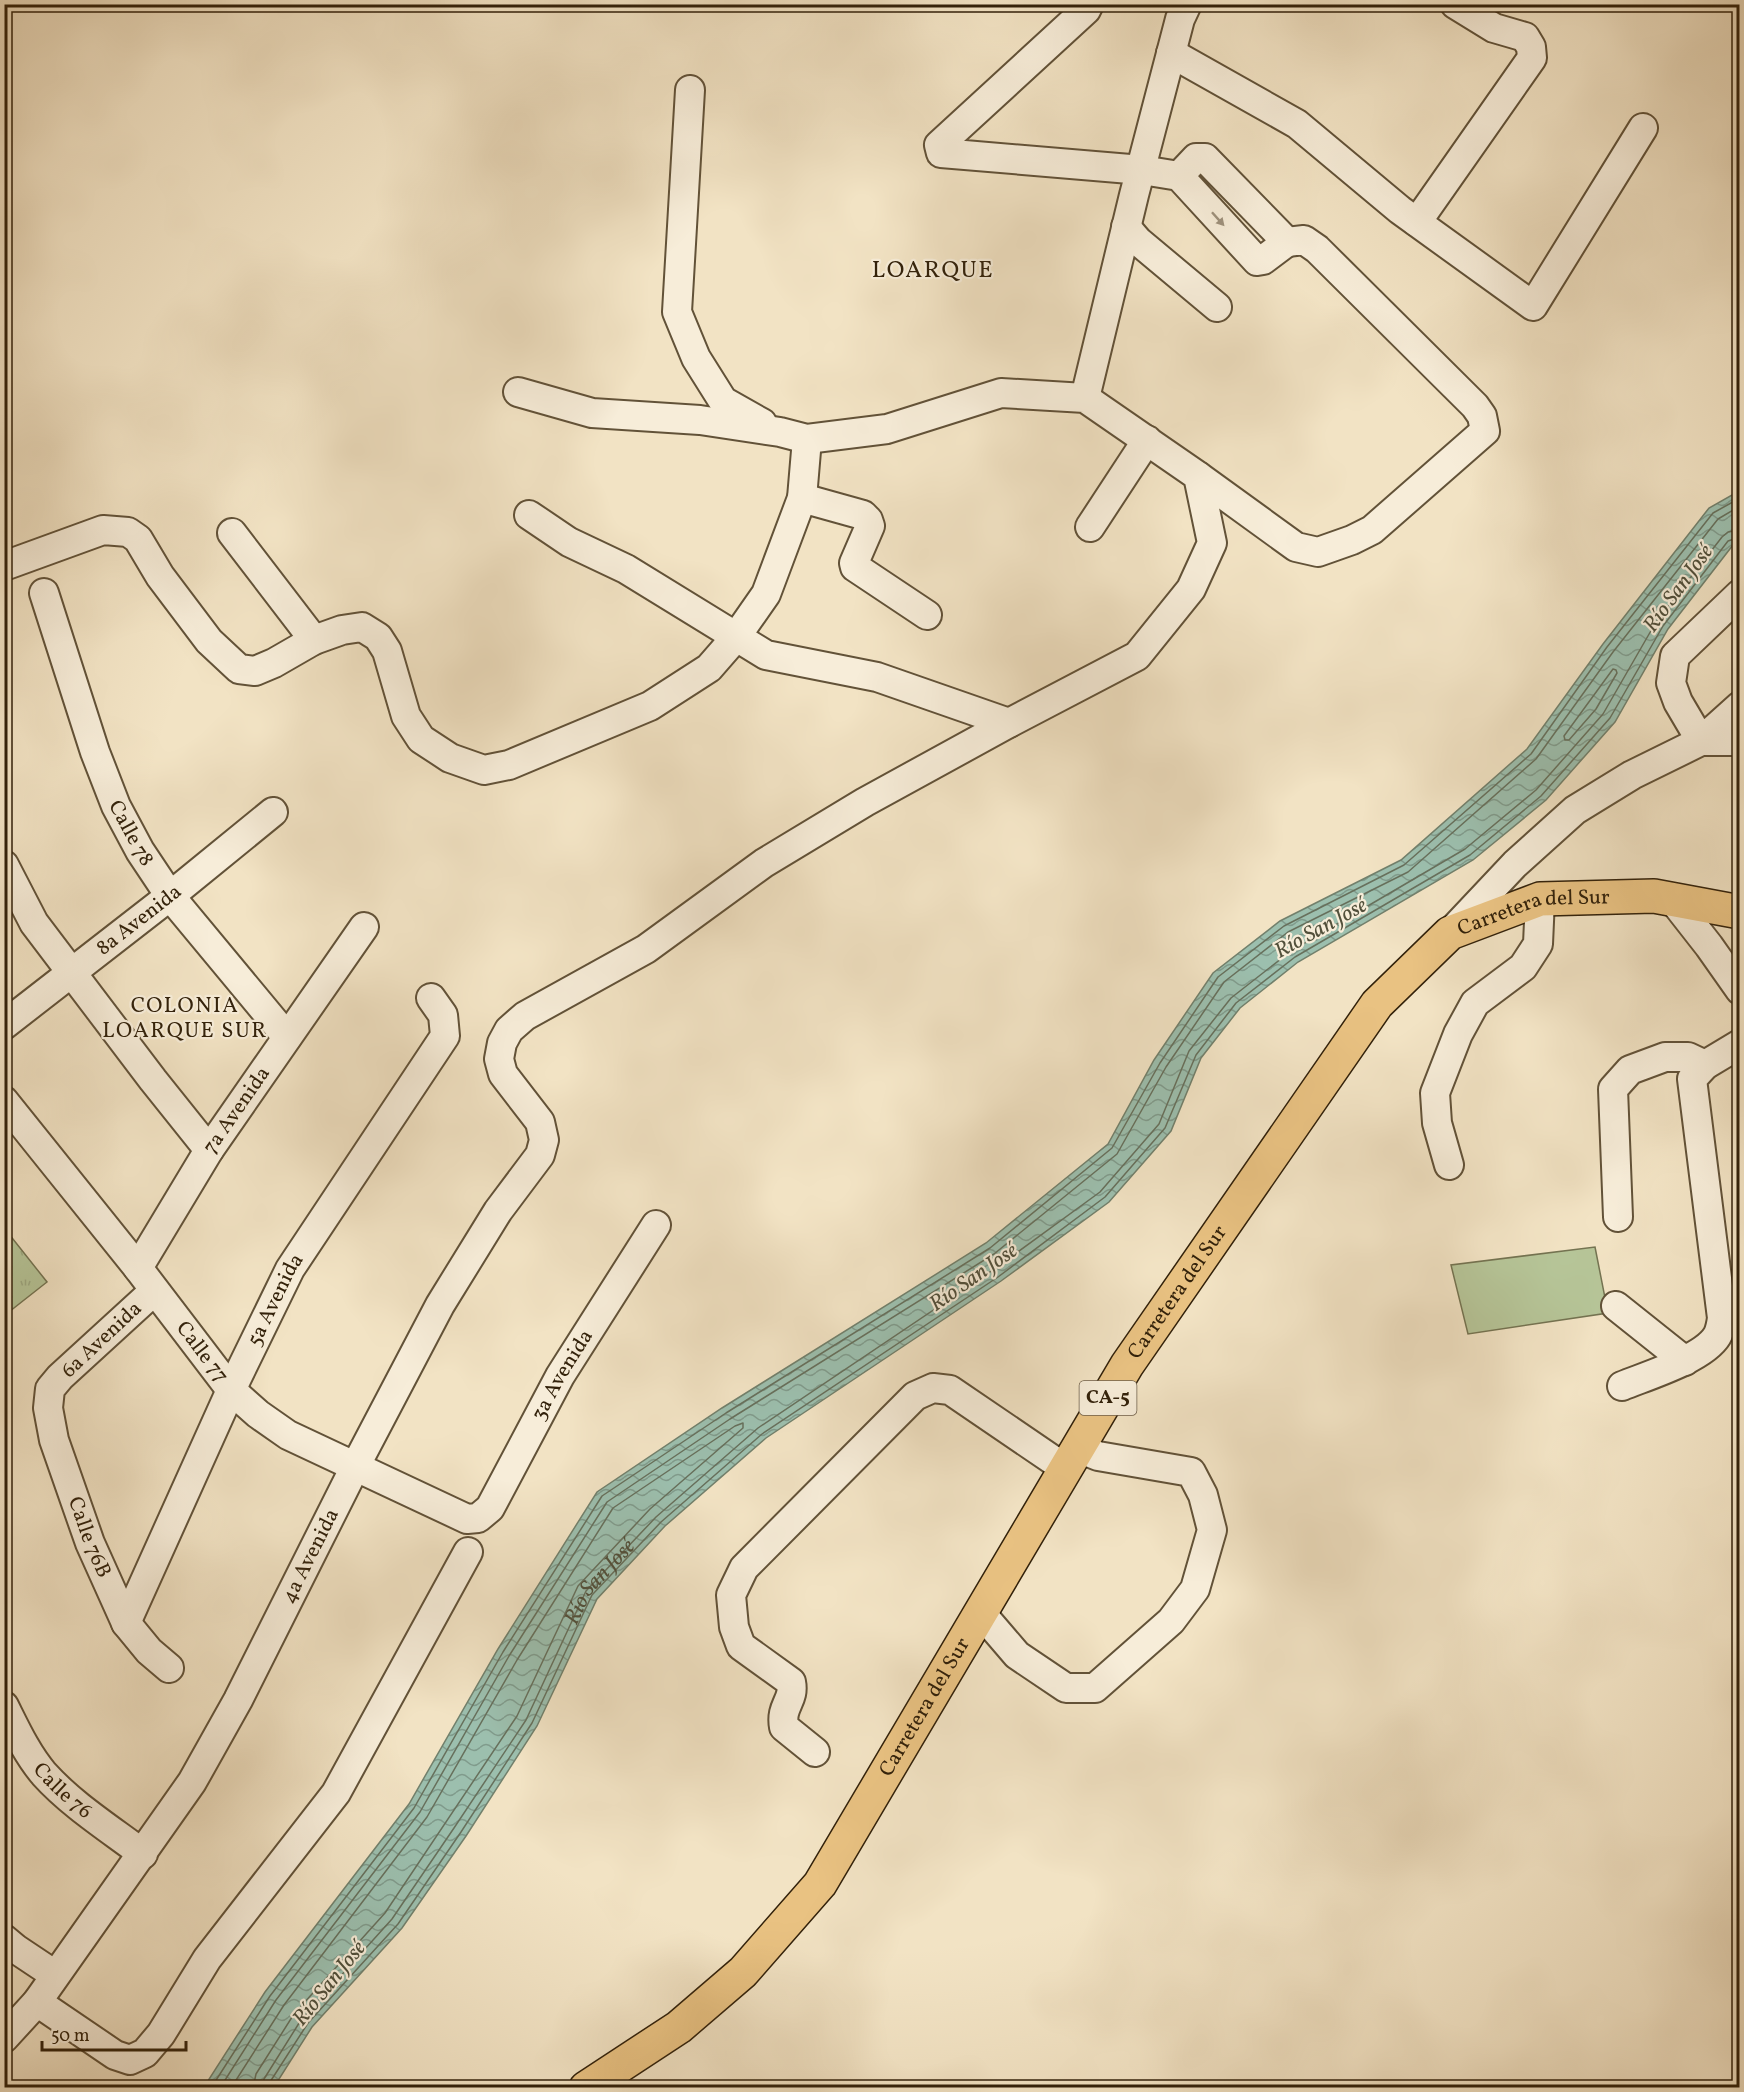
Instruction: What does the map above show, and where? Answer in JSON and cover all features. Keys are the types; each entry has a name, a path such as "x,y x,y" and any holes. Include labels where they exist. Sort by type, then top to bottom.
{"highway":[{"name":"Carretera del Sur","path":"586,2088 679,2027 743,1972 820,1884 1127,1365 1377,1004 1450,933 1540,899 1654,897 1740,912"}],"street":[{"path":"518,392 592,413 700,420 793,436 887,429 1001,393 1085,398 1296,547 1318,552 1372,530 1485,431 1482,416 1475,406 1317,249 1304,240 1287,242 1263,260 1257,261 1179,176 1142,170 941,153 939,145 1086,10 1089,4"},
{"path":"1085,398 1171,53 1180,19 1187,4"},
{"path":"1417,222 1532,58 1531,47 1525,37 1494,28 1455,4"},
{"path":"1171,53 1298,123 1417,222 1533,306 1643,128"},
{"path":"690,90 677,312 696,358 723,401 793,436"},
{"path":"1126,227 1138,241 1216,307"},
{"path":"4,566 104,530 128,532 138,539 160,576 209,640 239,669 255,671 314,640 342,630 362,627 378,637 387,651 406,716 421,739 450,758 484,770 509,765 650,706 709,668 736,637 766,594 802,498 793,436"},
{"path":"1090,527 1147,440"},
{"path":"529,515 569,542 626,569 766,655 877,677 1009,723 1137,656 1191,589 1212,543 1198,476"},
{"path":"802,498 863,515 870,526 854,563 855,567 927,615"},
{"path":"232,533 314,640"},
{"name":"Calle 78","path":"44,593 95,752 116,806 140,851 170,896 287,1037"},
{"path":"1701,741 1678,702 1671,683 1675,656 1740,594"},
{"path":"1450,933 1515,864 1575,810 1632,775 1701,741 1740,706"},
{"name":"4a Avenida","path":"4,2038 37,2002 192,1782 238,1700 356,1465 440,1305 498,1211 540,1155 544,1140 540,1122 503,1074 499,1059 502,1043 509,1030 525,1017 646,949 764,863 855,808 1009,723"},
{"path":"1701,741 1740,741"},
{"name":"8a Avenida","path":"4,1025 170,896 273,812"},
{"path":"4,865 34,923 209,1150"},
{"path":"1449,1165 1437,1123 1435,1093 1458,1034 1475,1003 1522,967 1538,944 1540,899"},
{"path":"1673,900 1740,990"},
{"name":"7a Avenida","path":"146,1280 209,1150 364,927"},
{"name":"5a Avenida","path":"126,1623 231,1390 290,1269 445,1036 443,1015 431,998"},
{"path":"1622,1386 1685,1361 1718,1335 1722,1318 1692,1079 1705,1065 1740,1044"},
{"path":"1618,1217 1613,1089 1630,1070 1665,1057 1688,1057 1705,1065"},
{"name":"Calle 77","path":"4,1101 231,1390 258,1414 288,1435 467,1519"},
{"name":"3a Avenida","path":"467,1519 478,1518 490,1508 560,1376 656,1225"},
{"name":"6a Avenida","path":"50,1389 146,1280"},
{"path":"1616,1306 1685,1361"},
{"path":"815,1752 784,1727 782,1714 793,1692 791,1682 741,1646 735,1627 731,1595 744,1568 915,1396 933,1388 950,1389 1072,1459 1098,1456 1191,1472 1203,1495 1212,1530 1195,1589 1171,1621 1095,1688 1066,1688 1017,1655 981,1613"},
{"name":"Calle 76B","path":"50,1389 48,1408 54,1440 90,1543 126,1623 149,1651 169,1668"},
{"path":"37,2002 115,2055 130,2060 145,2053 161,2034 207,1959 336,1793 468,1552"},
{"name":"Calle 76","path":"4,1706 20,1739 44,1774 72,1800 143,1854"},
{"path":"4,1939 55,1975"}],"green space":[{"path":"5,1229 47,1282 4,1315"},
{"path":"1595,1247 1608,1313 1468,1334 1451,1265"}],"water":[{"name":"Río San José","path":"1739,491 1739,543 1733,545 1668,629 1615,722 1546,800 1473,860 1298,962 1240,1008 1201,1058 1171,1131 1109,1202 1001,1281 766,1438 665,1526 597,1599 537,1726 466,1836 402,1928 312,2027 274,2087 204,2087 265,1992 409,1804 498,1649 597,1492 722,1408 986,1243 1108,1144 1154,1060 1213,973 1280,921 1401,860 1527,749 1603,644 1709,508"}],"district":[{"name":"LOARQUE","path":"933,271"},
{"name":"COLONIA LOARQUE SUR","path":"185,1018"}]}
